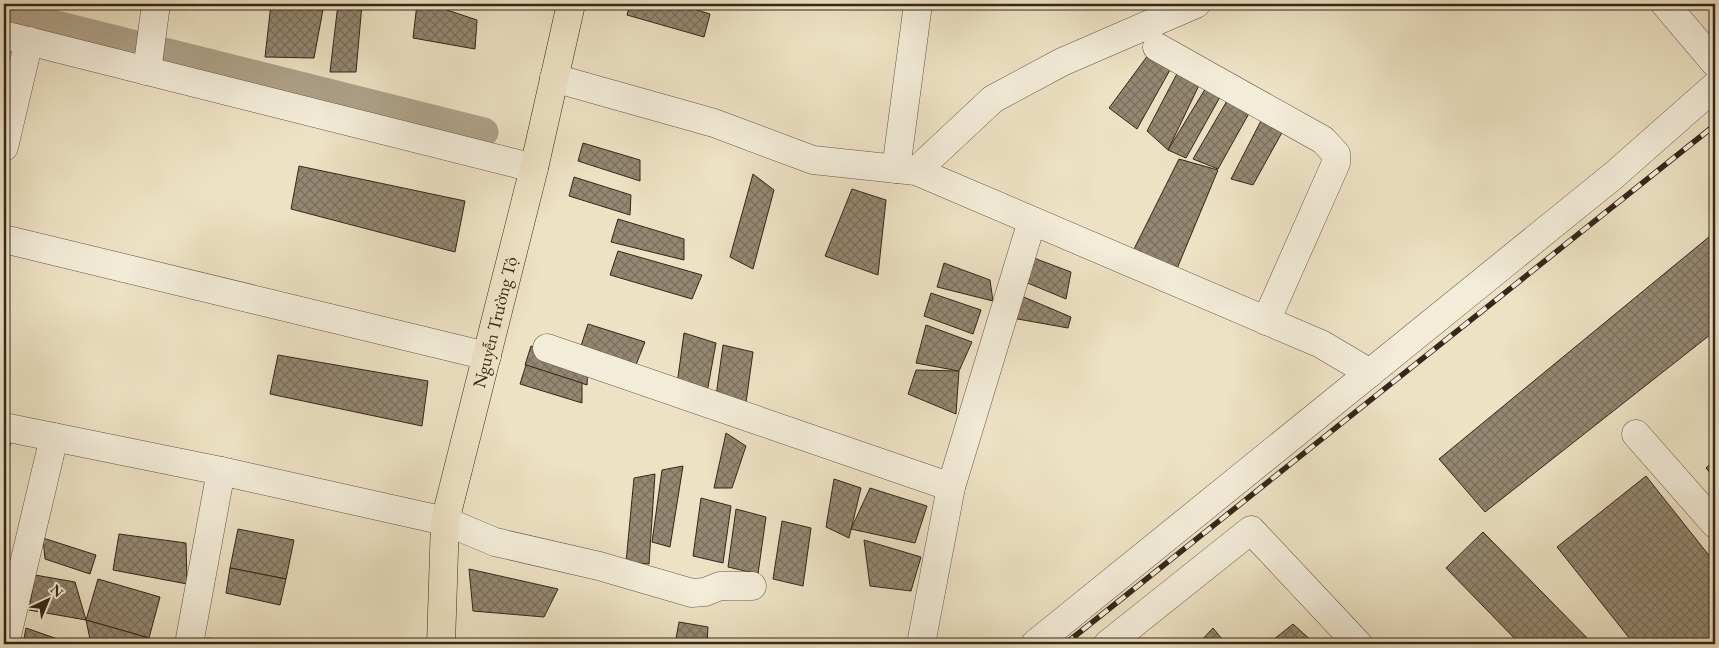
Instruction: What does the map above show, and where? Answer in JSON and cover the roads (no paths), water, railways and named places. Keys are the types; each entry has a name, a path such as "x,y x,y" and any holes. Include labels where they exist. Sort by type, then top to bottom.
{"main road":[{"name":"Nguyễn Trường Tộ","path":"441,644 445,521 534,168 570,4"}],"street":[{"path":"146,71 156,4"},
{"path":"906,170 918,4"},
{"path":"906,170 993,98 1062,62 1196,4"},
{"path":"1665,4 1715,63"},
{"path":"4,147 16,38 534,168"},
{"path":"1157,47 1323,140 1336,154 1336,163 1266,321"},
{"path":"554,78 714,123 812,160 906,170 1032,221 1321,344 1370,372"},
{"path":"1035,644 1613,176 1715,86"},
{"path":"921,644 951,487 1032,221"},
{"path":"4,239 487,356"},
{"path":"547,348 951,487"},
{"path":"4,427 221,471 445,521 494,542 599,566 692,593 705,592 720,586 752,586"},
{"path":"1636,434 1715,524"},
{"path":"5,644 54,437"},
{"path":"189,644 221,471"},
{"path":"1108,644 1251,530 1358,644"}],"waterway":[{"path":"4,12 484,132"}],"railway":[{"path":"1065,644 1715,125"}]}
